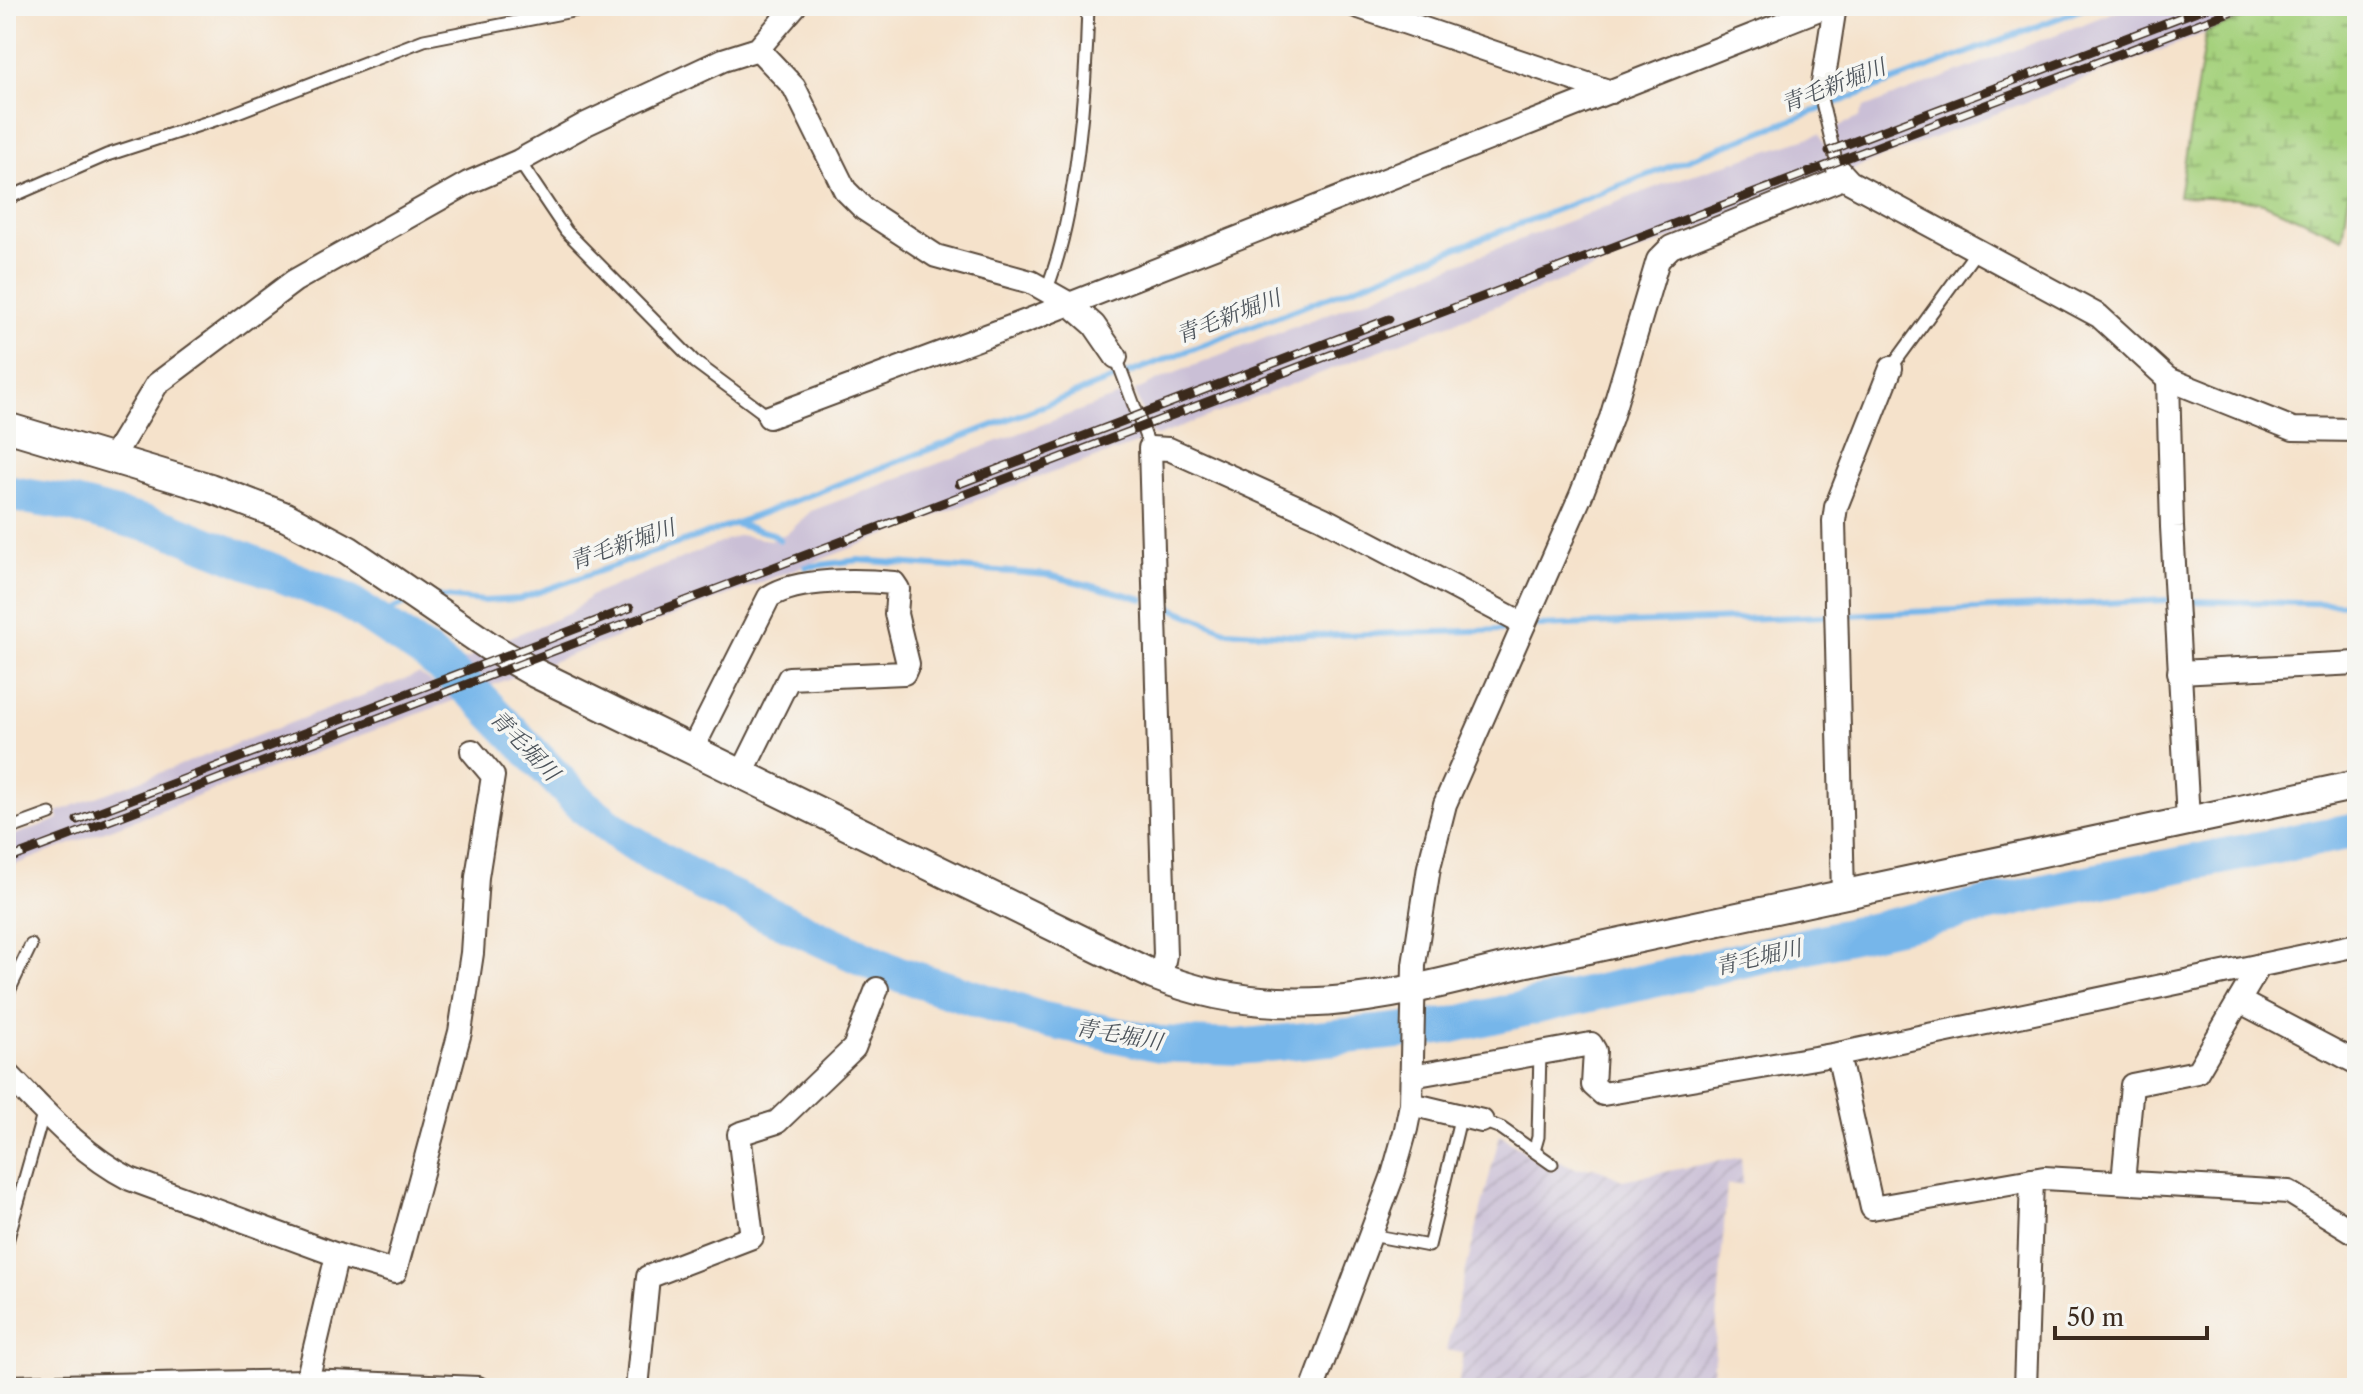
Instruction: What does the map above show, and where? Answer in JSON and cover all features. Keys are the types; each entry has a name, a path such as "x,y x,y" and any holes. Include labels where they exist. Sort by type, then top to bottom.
{"street":[{"path":"111,460 157,384 294,281 444,195 519,161 586,124 723,60 758,49 795,6"},
{"path":"1356,6 1611,92"},
{"path":"769,417 1070,304 1827,6"},
{"path":"1821,88 1835,6"},
{"path":"758,49 794,87 845,190 864,209 936,256 1031,282 1070,304 1094,325 1117,359"},
{"path":"1313,1388 1393,1175 1411,1104 1411,999 1429,867 1445,804 1611,418 1662,253 1840,174 2099,316 2168,379 2293,429 2357,430"},
{"path":"1843,895 1834,521 1836,507 1891,368"},
{"path":"2168,379 2188,820"},
{"path":"6,427 210,488 286,517 322,534 535,673 1161,978 1233,999 1298,1005 1411,999 1527,962 2357,785"},
{"path":"1161,978 1165,955 1150,448 1169,449 1322,518 1524,624"},
{"path":"693,748 769,597 779,590 853,580 894,583 898,589 896,614 908,664 904,673 789,678 742,773"},
{"path":"2179,672 2357,663"},
{"path":"6,1072 85,1153 130,1179 337,1255 395,1272 460,1032 472,953 477,877 493,776 472,751"},
{"path":"1412,1067 1591,1044 1595,1051 1593,1085 1603,1094 1838,1054 2357,945"},
{"path":"2123,1182 2132,1085 2197,1072 2260,965"},
{"path":"637,1388 648,1277 752,1237 739,1134 777,1122 854,1048 877,989"},
{"path":"2239,1001 2357,1063"},
{"path":"1838,1054 1872,1208 2032,1180 2123,1182 2289,1192 2357,1234"},
{"path":"1411,1104 1472,1118"},
{"path":"2025,1388 2032,1180"},
{"path":"307,1381 337,1255"},
{"path":"6,1387 307,1381 478,1388"}],"lane":[{"path":"6,199 107,155 227,116 424,40 598,6"},
{"path":"1046,291 1059,260 1076,160 1088,6"},
{"path":"1821,88 1825,124 1840,174"},
{"path":"519,161 566,231 695,362 769,417"},
{"path":"1891,368 1978,249"},
{"path":"1117,359 1150,448"},
{"path":"6,830 50,814"},
{"path":"6,997 31,945"},
{"path":"1534,1151 1538,1137 1540,1051"},
{"path":"6,1245 44,1111"},
{"path":"1371,1235 1429,1246 1472,1118 1501,1128 1552,1164"}],"shaded area":[{"path":"2130,6 2275,6 1850,170 1844,167 1832,129 1858,118 1864,108"},
{"path":"1820,134 1832,166 1824,180 1157,436 1149,433 1135,391 1167,376 1664,184"},
{"path":"1124,394 1141,436 1139,443 1022,483 544,665 503,640 570,613 592,595 739,535 770,540 788,533 811,511"},
{"path":"477,650 520,674 490,686 457,662 470,658"},
{"path":"419,674 455,700 6,868 6,838 59,819 57,812"},
{"path":"1500,1134 1552,1172 1559,1161 1578,1169 1594,1167 1622,1180 1741,1157 1743,1184 1727,1185 1712,1388 1458,1388 1463,1353 1446,1350"}],"green space":[{"path":"2275,6 2357,6 2357,138 2343,238 2263,203 2236,198 2179,196 2206,32"}],"waterway":[{"name":"青毛新堀川","path":"434,596 484,601 519,599 734,524 2090,6"},
{"name":"青毛堀川","path":"6,493 66,503 170,530 347,601 431,657 479,698 582,805 625,838 703,884 893,972 1040,1019 1160,1044 1237,1047 1448,1026 2062,888 2357,830"},
{"path":"735,524 773,534 780,540"},
{"path":"806,567 858,560 1049,575 1143,599"},
{"path":"1846,615 2167,600"},
{"path":"2186,601 2357,604"},
{"name":"青毛新堀川","path":"370,618 408,603"},
{"path":"1162,604 1227,631 1304,636 1504,630"},
{"path":"1538,626 1825,616"}],"railway":[{"path":"1829,151 2210,6"},
{"path":"6,860 2245,6"},
{"path":"959,484 1389,319"},
{"path":"77,820 630,608"}]}
